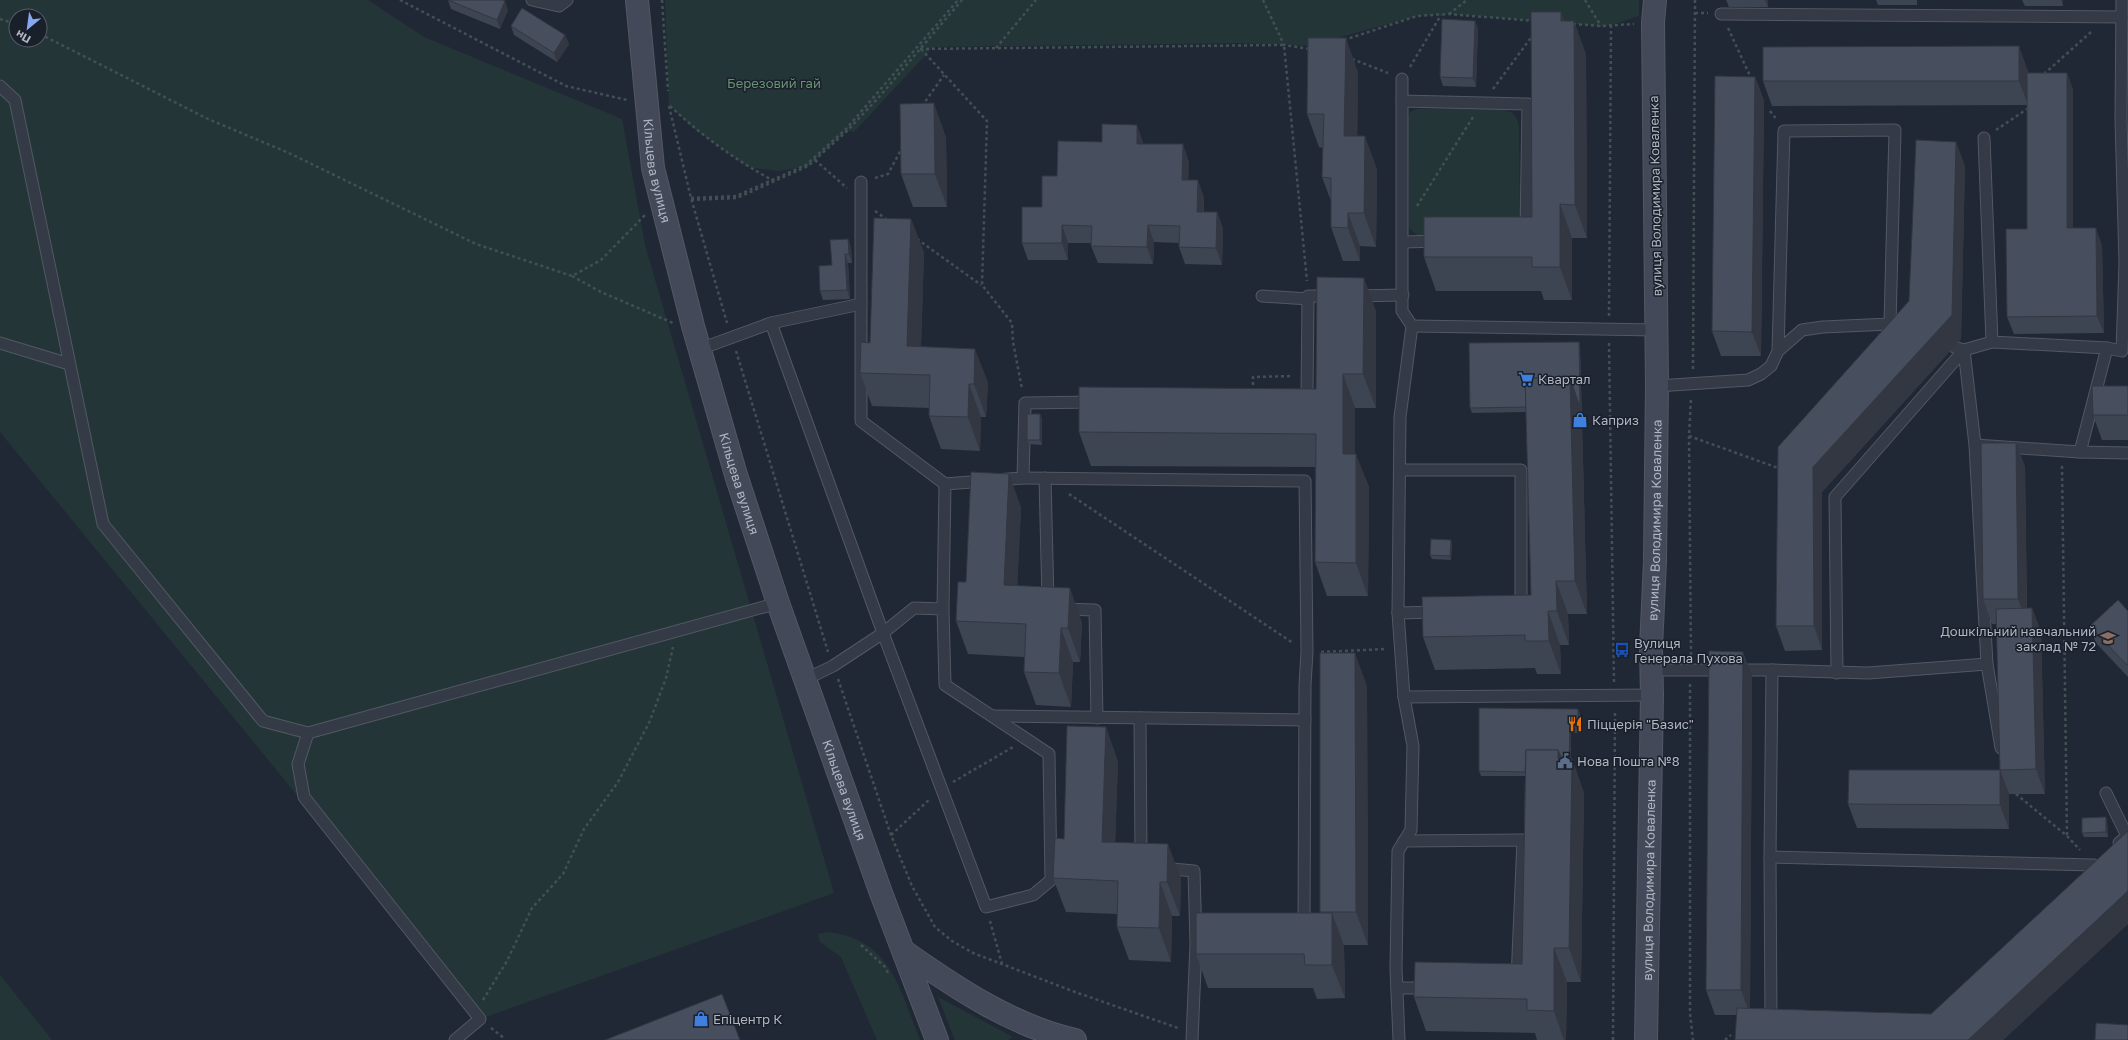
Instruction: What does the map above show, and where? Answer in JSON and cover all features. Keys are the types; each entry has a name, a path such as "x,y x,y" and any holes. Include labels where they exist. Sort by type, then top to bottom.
{"main road":[{"name":"Кільцева вулиця","path":"637,0 653,168 662,209 693,326 736,475 778,603 879,886 937,1040"},
{"name":"вулиця Володимира Коваленка","path":"1646,1040 1652,695 1651,670 1657,386 1653,22 1655,0"},
{"path":"905,952 946,982 1026,1024 1069,1040"}],"lane":[{"path":"532,0 559,6 567,0"},
{"path":"1837,673 1836,498 1959,349 1992,342 2107,348 2125,351 2126,263 2122,0"},
{"path":"1721,14 2122,17"},
{"path":"1399,1040 1397,988 1398,851 1411,830 1413,746 1404,697 1398,613 1400,417 1412,326 1402,311 1404,242 1402,79"},
{"path":"0,86 15,100 103,524 263,721 308,733 778,603"},
{"path":"1402,101 1528,104 1526,240 1518,240"},
{"path":"1657,386 1748,380 1761,374 1771,366 1778,351 1784,131 1895,130 1894,325 1823,327 1802,330 1778,351"},
{"path":"1984,138 1992,342"},
{"path":"860,182 861,421 945,484 1023,478 1305,481 1307,652 1305,720 1304,935"},
{"path":"1404,242 1449,241"},
{"path":"1262,296 1308,298 1403,295"},
{"path":"1307,395 1308,298"},
{"path":"700,349 771,323 860,304"},
{"path":"771,323 883,633 986,907 1033,895 1052,880 1049,754 946,685 943,609 945,484"},
{"path":"1412,326 1656,330"},
{"path":"0,343 69,364"},
{"path":"2080,452 2107,348"},
{"path":"1959,349 1975,445 1987,664 2003,758"},
{"path":"1023,478 1025,403 1103,402"},
{"path":"1975,445 2128,454"},
{"path":"1400,470 1521,470 1521,610 1514,610"},
{"path":"1045,478 1048,608 1095,610 1097,718"},
{"path":"806,679 833,666 883,633 914,608 943,609"},
{"path":"1398,613 1452,612"},
{"path":"1651,670 1772,670 1868,673 1987,664"},
{"path":"1772,670 1770,857 1771,1019 1787,1018"},
{"path":"1404,697 1652,695"},
{"path":"993,716 1305,720"},
{"path":"1140,718 1141,865 1194,871 1200,944 1192,1040"},
{"path":"308,733 298,764 304,797 480,1019 455,1040"},
{"path":"2083,875 2127,836 2106,793"},
{"path":"1404,841 1523,840 1517,987 1509,987"},
{"path":"1770,857 2094,865"},
{"path":"1397,988 1442,988"}],"path":[{"path":"400,0 566,86 646,104"},
{"path":"662,0 668,97"},
{"path":"774,181 806,165 846,129 958,0"},
{"path":"691,199 737,198 808,166 848,131 962,0"},
{"path":"996,48 1036,0"},
{"path":"1264,0 1284,45 1308,298"},
{"path":"1449,14 1467,0"},
{"path":"1585,0 1601,26"},
{"path":"1693,1040 1690,1014 1689,436 1692,383 1695,0"},
{"path":"1338,42 1417,16 1449,14 1535,21"},
{"path":"1721,14 1754,84"},
{"path":"1345,56 1402,79 1441,15"},
{"path":"2040,78 2108,18"},
{"path":"1572,24 1601,26 1641,24"},
{"path":"1608,329 1611,25"},
{"path":"1403,228 1483,103 1534,34"},
{"path":"48,38 208,119 289,153 476,244 572,276 601,292 668,322 693,326"},
{"path":"920,49 1284,45 1312,48"},
{"path":"920,49 987,121 982,285"},
{"path":"920,109 944,75"},
{"path":"1984,138 2030,107 2030,100"},
{"path":"774,181 732,156 693,128 669,105 691,199 822,637"},
{"path":"860,182 888,174 904,143"},
{"path":"815,160 860,200 892,223"},
{"path":"572,276 601,260 646,215 662,209"},
{"path":"912,236 982,285 1012,324 1013,342 1025,403"},
{"path":"1252,399 1253,377 1275,377"},
{"path":"1689,436 1787,472"},
{"path":"2061,451 2067,836"},
{"path":"1045,478 1307,652 1401,649"},
{"path":"475,1013 507,961 532,908 563,874 584,829 618,782 649,723 666,678 677,630"},
{"path":"2016,794 2067,836 2094,865"},
{"path":"986,907 1002,964"},
{"path":"861,945 885,967 891,981"},
{"path":"1725,1040 1731,1035"}],"green space":[{"path":"0,0 368,0 424,37 622,119 645,245 834,893 480,1019 0,432"},
{"name":"Березовий гай","path":"665,0 1639,0 1639,16 1611,25 1601,26 1449,14 1417,16 1326,41 1316,46 1239,43 933,47 854,132 847,131 808,166 778,171 748,167 693,128 669,105"},
{"path":"1417,109 1495,109 1512,113 1515,116 1519,126 1520,225 1517,231 1418,236 1409,228 1408,117 1410,112"},
{"path":"828,932 849,937 866,945 880,956 899,986 920,1040 877,1040 841,957 820,942 818,934"},
{"path":"0,975 52,1040 0,1040"},
{"path":"938,997 1013,1037 1008,1040 955,1040"}],"building":[{"path":"448,0 502,0 505,1 497,20"},
{"path":"522,8 565,35 554,53 511,26"},
{"path":"1531,12 1561,12 1561,21 1574,21 1575,205 1560,204 1560,267 1532,267 1532,257 1424,257 1424,217 1532,217"},
{"path":"1442,19 1475,21 1473,78 1440,77"},
{"path":"1308,38 1346,38 1344,136 1365,136 1364,213 1348,213 1348,228 1331,227 1331,178 1322,177 1324,114 1307,114"},
{"path":"2019,46 2019,81 1763,81 1763,47"},
{"path":"2027,73 2067,73 2067,228 2096,228 2097,316 2007,317 2006,229 2027,229"},
{"path":"1715,76 1755,77 1752,332 1712,331"},
{"path":"934,103 935,174 901,174 900,104"},
{"path":"1102,124 1137,125 1137,144 1183,144 1182,180 1198,180 1197,212 1217,212 1216,248 1179,247 1180,226 1148,225 1147,247 1091,246 1092,226 1062,225 1062,243 1022,243 1022,207 1042,207 1042,176 1057,176 1058,141 1102,142"},
{"path":"1916,140 1956,142 1952,315 1813,467 1814,626 1776,626 1778,447 1909,301"},
{"path":"874,218 911,219 907,346 975,349 974,384 969,384 968,417 929,416 930,375 860,373 861,342 870,343"},
{"path":"848,239 849,254 845,254 847,290 820,291 819,266 832,265 830,240"},
{"path":"1317,277 1364,278 1363,374 1343,374 1343,454 1356,454 1356,563 1315,562 1316,434 1079,432 1079,387 1316,389"},
{"name":"Квартал","path":"1579,342 1580,407 1570,378 1525,378 1526,407 1470,408 1469,343"},
{"path":"1525,378 1570,378 1575,581 1556,581 1557,611 1548,611 1549,641 1525,641 1525,635 1423,637 1422,597 1531,595"},
{"path":"2092,386 2128,386 2128,415 2093,415"},
{"path":"1027,414 1040,414 1040,440 1027,440"},
{"path":"1981,443 2016,443 2018,599 1983,599"},
{"path":"971,472 1009,474 1004,585 1070,588 1068,628 1061,628 1059,673 1024,672 1026,624 956,621 958,582 966,582"},
{"path":"1431,539 1451,540 1450,556 1430,555"},
{"path":"2118,600 2128,611 2127,665 2090,626"},
{"path":"2032,608 2036,769 2000,770 1996,609"},
{"path":"1709,651 1743,652 1741,990 1706,990"},
{"path":"1320,653 1355,653 1356,912 1320,912"},
{"path":"1479,708 1578,709 1578,729 1570,728 1569,759 1562,759 1558,750 1526,750 1525,772 1479,771"},
{"path":"1067,726 1106,727 1102,842 1168,844 1167,882 1160,882 1159,928 1117,927 1118,881 1053,878 1055,838 1064,839"},
{"path":"1526,750 1558,750 1558,759 1572,759 1569,948 1554,948 1554,1011 1527,1010 1527,999 1414,997 1415,962 1522,964"},
{"path":"1849,770 2000,770 2000,805 1848,804"},
{"path":"2106,817 2106,832 2082,833 2082,818"},
{"path":"2128,831 2128,891 1968,1040 1735,1040 1737,1008 1931,1014"},
{"path":"1196,913 1332,913 1332,965 1305,965 1304,954 1196,954"},
{"name":"Епіцентр К","path":"722,994 740,1040 605,1040"},
{"path":"2096,1023 2128,1025 2128,1040 2095,1040"}],"place":[{"name":"Квартал","path":"1526,379"},
{"name":"Каприз","path":"1580,420"},
{"name":"Дошкільний навчальний заклад № 72","path":"2108,638"},
{"name":"Вулиця Генерала Пухова","path":"1622,650"},
{"name":"Піццерія \"Базис\"","path":"1575,724"},
{"name":"Нова Пошта №8","path":"1565,761"},
{"name":"Епіцентр К","path":"701,1019"}]}
